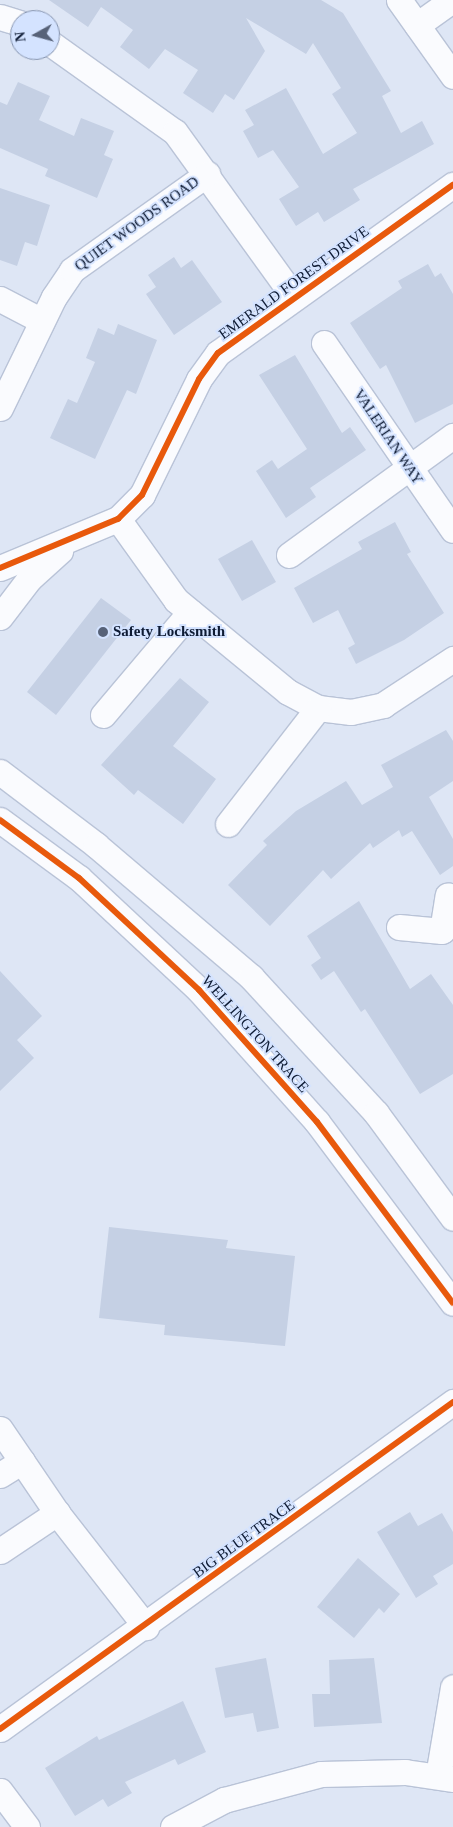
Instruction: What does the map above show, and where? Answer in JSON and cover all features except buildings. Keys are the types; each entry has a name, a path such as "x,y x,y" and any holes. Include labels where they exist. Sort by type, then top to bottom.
{"street":[{"path":"399,0 453,76"},
{"path":"417,25 452,0"},
{"name":"QUIET WOODS ROAD","path":"60,50 175,132 207,174 294,298"},
{"name":"QUIET WOODS ROAD","path":"0,408 42,321 72,270 207,174"},
{"name":"EMERALD FOREST DRIVE","path":"0,568 74,539 118,519 142,495 207,366 230,342 453,185"},
{"path":"0,299 42,321"},
{"name":"VALERIAN WAY","path":"324,343 453,530"},
{"path":"289,555 410,470 453,436"},
{"path":"118,519 190,612 288,692 318,708 351,712 383,705 453,659"},
{"name":"EMERALD FOREST DRIVE","path":"0,617 29,579 74,539"},
{"path":"103,715 190,612"},
{"path":"228,824 318,708"},
{"name":"WELLINGTON TRACE","path":"0,772 96,845 251,977 376,1113 453,1218"},
{"name":"WELLINGTON TRACE","path":"0,820 79,878 199,990 318,1122 453,1303"},
{"path":"400,927 447,938 448,895"},
{"name":"BIG BLUE TRACE","path":"0,1729 146,1627 453,1402"},
{"path":"0,1429 57,1513 146,1627"},
{"path":"0,1476 22,1461"},
{"path":"0,1551 57,1513"},
{"path":"173,1827 224,1800 321,1774 405,1772 445,1778 453,1688"},
{"path":"0,1791 27,1827"}],"cycle path":[{"path":"0,568 118,519 142,495 199,379 218,353 453,185"},
{"path":"0,820 79,878 199,990 317,1122 453,1303"},
{"path":"0,1729 453,1402"}],"place":[{"name":"Safety Locksmith","path":"103,632"}]}
